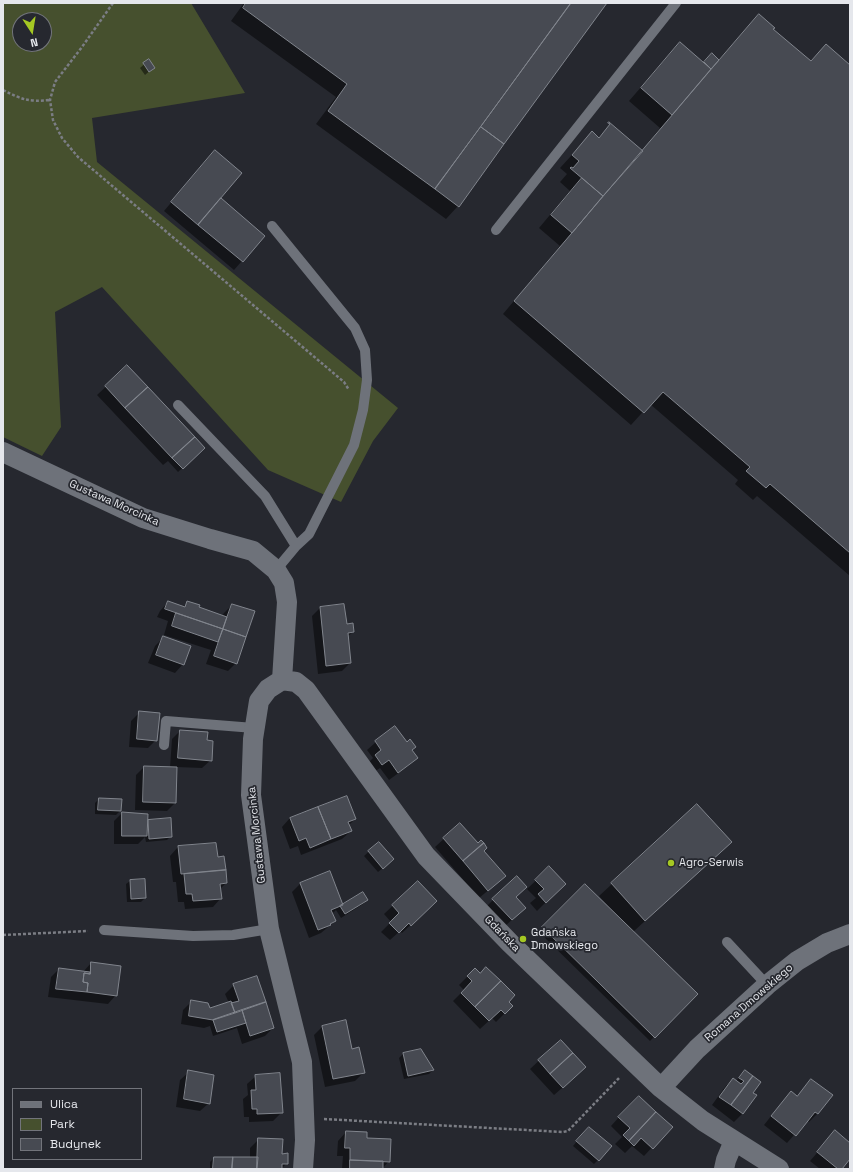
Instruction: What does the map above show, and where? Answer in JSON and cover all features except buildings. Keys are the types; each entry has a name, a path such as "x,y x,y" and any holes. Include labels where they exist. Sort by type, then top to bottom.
{"street":[{"name":"Gustawa Morcinka","path":"3,452 143,518 253,552 276,570 284,583 287,602 282,680 268,689 259,701 254,728 252,795 269,929 302,1062 304,1120 303,1169"},
{"name":"Gdańska","path":"282,680 296,682 306,690 426,856 510,943 661,1088 703,1121 779,1169"},
{"name":"Romana Dmowskiego","path":"661,1088 698,1048 767,985 797,961 828,943 850,934"},
{"path":"724,1169 734,1141"}],"lane":[{"path":"496,230 676,3"},
{"path":"272,226 355,328 365,350 367,380 363,410 354,445 309,534 296,546 276,570"},
{"path":"178,404 265,496 296,546"},
{"path":"164,745 166,721 254,728"},
{"path":"104,930 194,936 233,935 269,929"},
{"path":"728,942 767,985"}],"path":[{"path":"113,3 56,82 50,100 53,120 62,138 78,157 344,382 363,410"},
{"path":"3,90 19,98 34,101 50,100"},
{"path":"3,935 104,930"},
{"path":"304,1120 320,1119 563,1132 568,1131 634,1062"}],"green space":[{"path":"3,3 191,3 245,93 92,118 97,162 398,408 373,441 341,502 268,470 102,287 55,312 61,427 42,456 3,437"}],"place":[{"name":"Agro-Serwis","path":"671,863"},
{"name":"Gdańska Dmowskiego","path":"523,939"}]}
